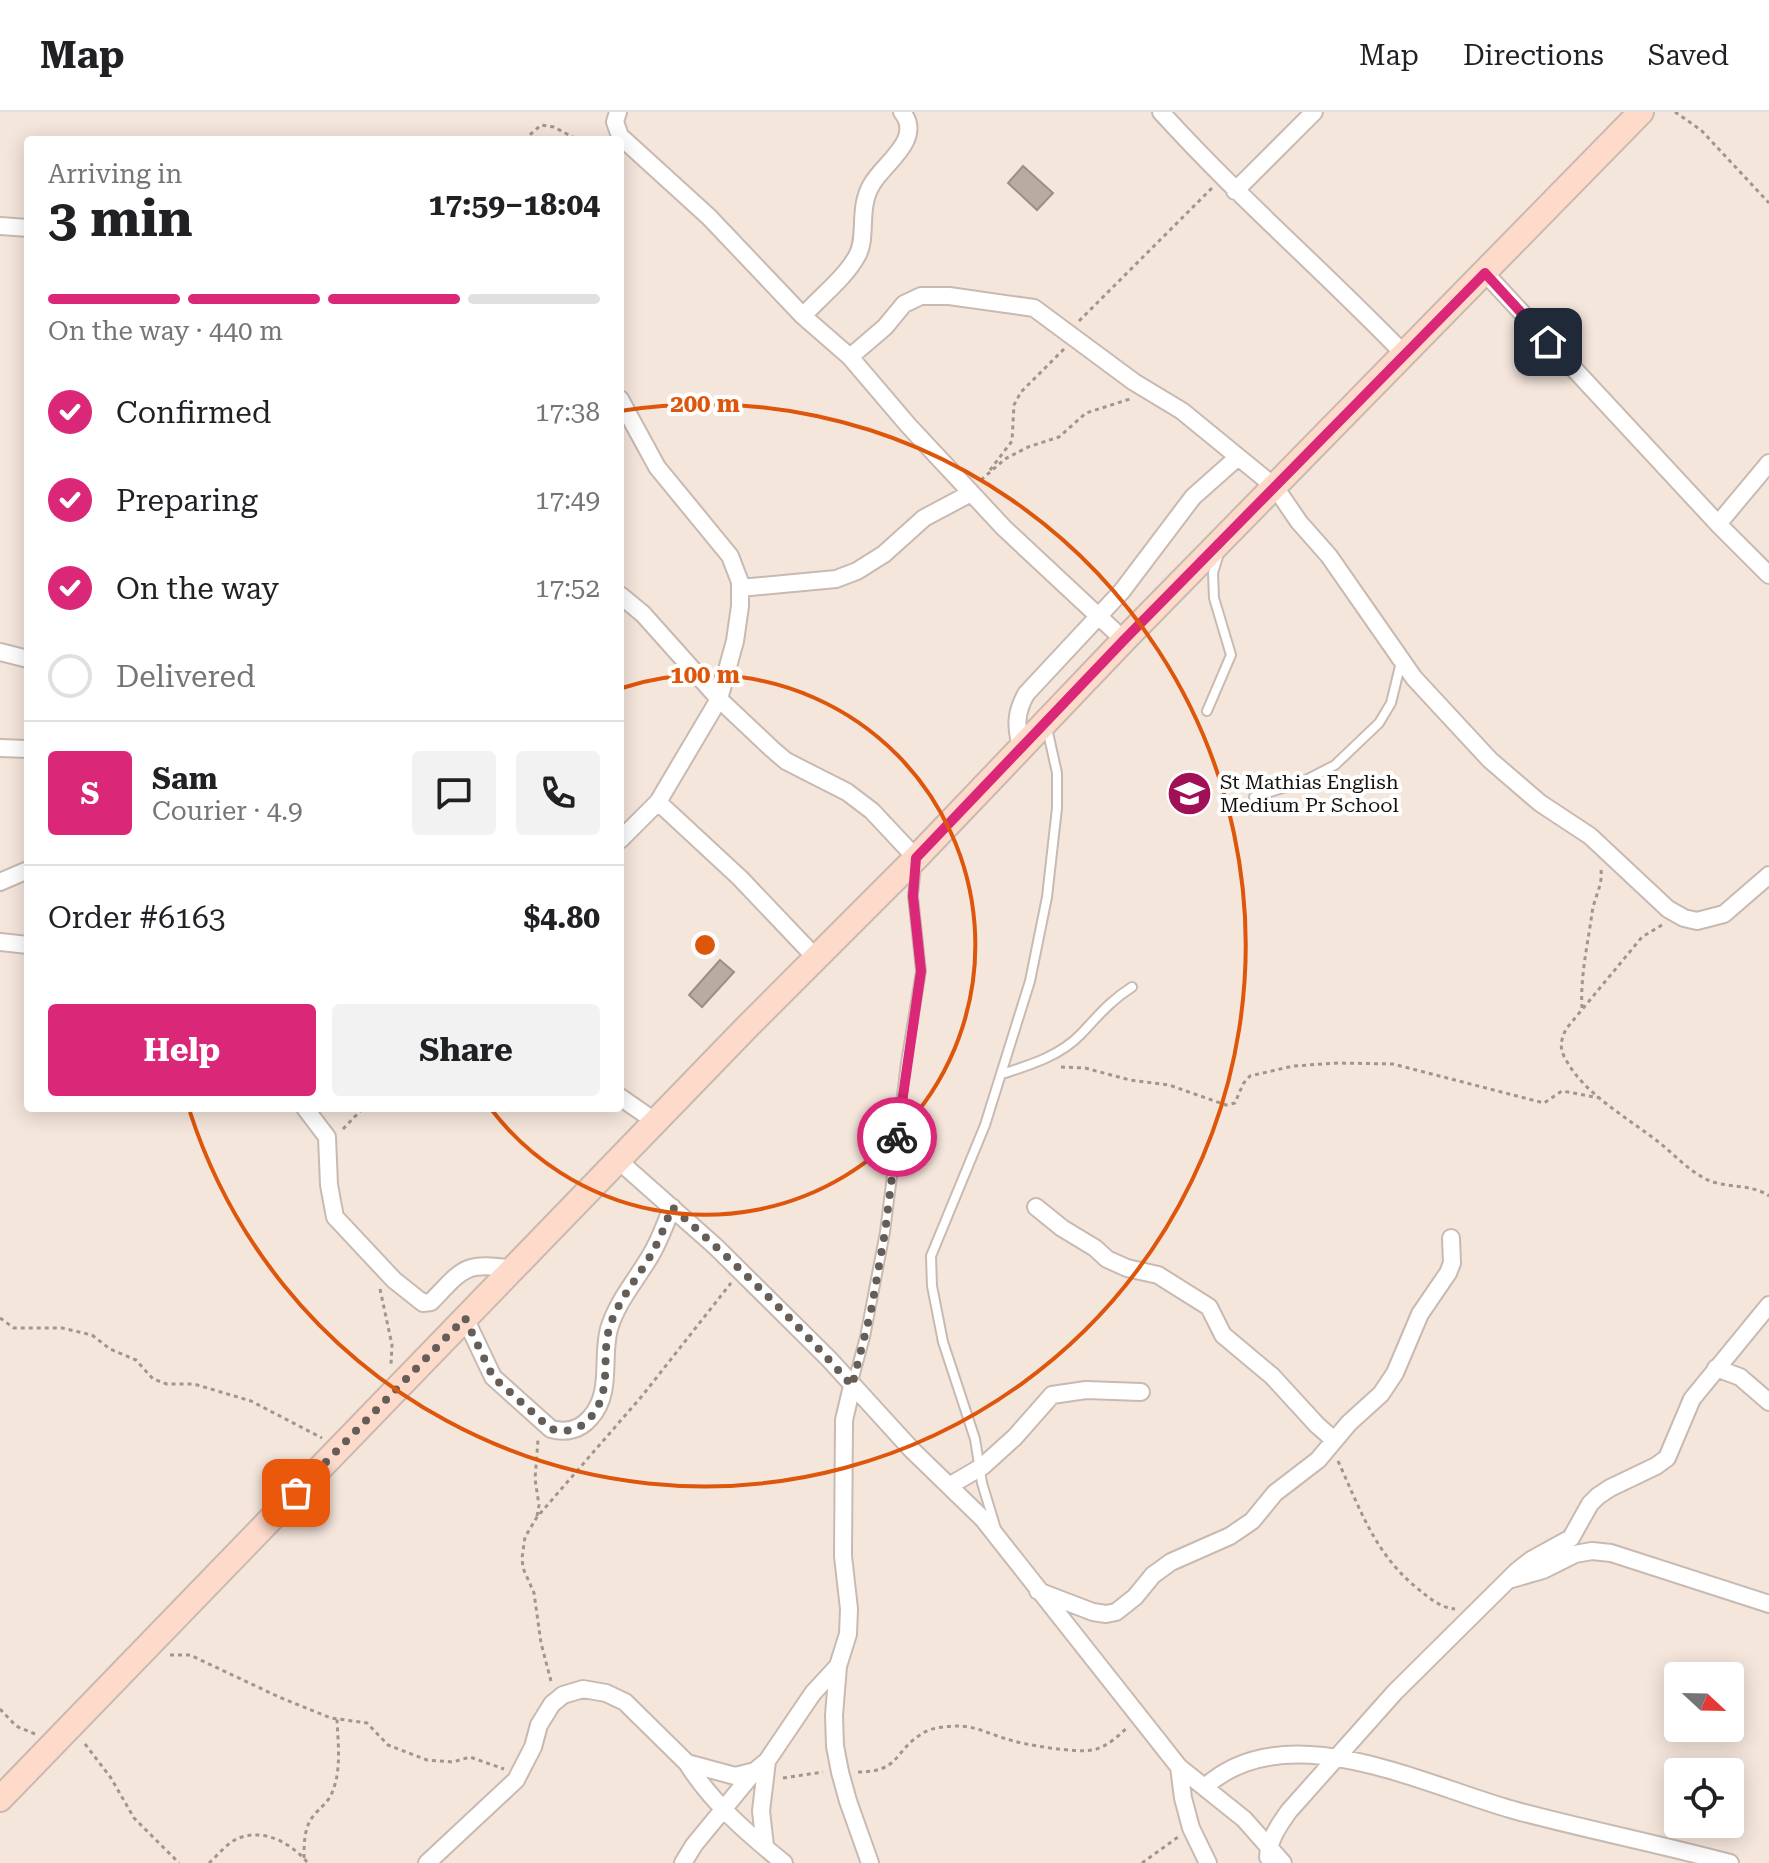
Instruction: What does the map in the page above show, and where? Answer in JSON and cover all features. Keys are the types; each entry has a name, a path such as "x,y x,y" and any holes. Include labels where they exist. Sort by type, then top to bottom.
{"main road":[{"path":"0,1799 1638,113"}],"street":[{"path":"618,112 615,122 620,136"},
{"path":"803,316 859,253 862,211 870,186 892,163 909,128 909,122 902,112"},
{"path":"1161,112 1235,191 1345,292 1405,355"},
{"path":"1235,191 1314,112"},
{"path":"624,140 709,217 803,316 850,357 1004,528 1124,640"},
{"path":"0,226 24,228"},
{"path":"1485,273 1769,575"},
{"path":"850,357 912,299 932,295 1027,305 1040,311 1154,395 1182,411 1275,487 1299,522 1329,556 1401,662 1490,760 1524,790 1576,825 1668,909 1697,921 1724,914 1769,875"},
{"path":"624,406 657,467 730,556 740,588 735,641 719,699 658,802 624,833"},
{"path":"1021,748 1015,722 1026,694 1122,591 1193,497 1238,457"},
{"path":"1718,524 1769,463"},
{"path":"740,588 826,581 857,571 884,554 924,518 970,492"},
{"path":"624,598 643,614 719,699 786,761 847,792 872,811 916,858"},
{"path":"0,652 24,658"},
{"path":"0,748 24,749"},
{"path":"658,802 768,906 816,958"},
{"path":"0,882 24,872"},
{"path":"0,942 24,945"},
{"path":"624,1100 656,1122"},
{"path":"308,1112 327,1137 329,1185 335,1217 394,1280 423,1303 431,1302 455,1276 470,1266 513,1269"},
{"path":"619,1161 740,1270 983,1519 1179,1767 1244,1819 1268,1855 1283,1863"},
{"path":"465,1318 493,1377 551,1429 576,1429 595,1411 605,1382 605,1347 610,1326 625,1295 653,1252 672,1207"},
{"path":"1036,1207 1107,1259 1127,1268 1158,1275 1209,1307 1223,1335 1272,1376 1333,1442"},
{"path":"1037,1590 1093,1612 1116,1612 1135,1597 1153,1575 1171,1562 1230,1536 1252,1521 1275,1493 1318,1460 1381,1394 1395,1373 1420,1314 1448,1273 1452,1263 1451,1238"},
{"path":"1268,1855 1276,1829 1289,1811 1395,1692 1508,1580 1531,1560 1571,1538 1590,1504 1598,1496 1667,1458 1692,1399 1769,1305"},
{"path":"1716,1368 1740,1377 1769,1402"},
{"path":"852,1386 844,1420 843,1556 849,1609 848,1634 838,1666 835,1746 848,1801 870,1863"},
{"path":"949,1486 980,1467 1015,1437 1052,1395 1086,1390 1141,1392"},
{"path":"1508,1580 1543,1570 1575,1554 1592,1551 1611,1553 1769,1604"},
{"path":"683,1863 741,1785 762,1771 813,1693 838,1666"},
{"path":"427,1863 519,1775 533,1747 539,1725 552,1704 563,1695 583,1689 606,1693 625,1702 687,1763 700,1784 724,1810 784,1863"},
{"path":"1205,1787 1218,1775 1264,1758 1293,1755 1338,1757 1513,1810 1730,1863"},
{"path":"687,1763 735,1776 762,1771"},
{"path":"1179,1767 1191,1828 1208,1863"},
{"path":"762,1771 761,1811 765,1846"}],"lane":[{"path":"1207,711 1231,655 1214,598 1213,573 1224,539"},
{"path":"1254,797 1302,782 1335,765 1379,723 1391,703 1401,662"},
{"path":"999,1541 982,1483 975,1439 943,1342 932,1286 931,1256 985,1125 1030,981 1047,897 1057,808 1057,773 1045,722"},
{"path":"852,1386 868,1324 885,1232 921,971 913,896 916,858"},
{"path":"1002,1074 1038,1063 1063,1049 1080,1036 1114,998 1132,987"}],"path":[{"path":"1675,112 1701,130 1769,203"},
{"path":"529,136 541,125 554,127 571,136"},
{"path":"988,474 1012,441 1014,405 1021,392 1222,178"},
{"path":"970,492 1005,459 1028,447 1059,437 1086,413 1125,400 1154,395"},
{"path":"1582,1008 1582,973 1588,955 1592,911 1601,882 1600,864 1605,851"},
{"path":"1684,918 1654,928 1642,937 1566,1029 1560,1047 1566,1062 1600,1098 1689,1169 1708,1180 1761,1191 1769,1196"},
{"path":"1038,1063 1085,1068 1130,1080 1169,1085 1226,1105 1235,1103 1250,1076 1293,1066 1338,1063 1393,1064 1544,1103 1562,1091 1600,1098"},
{"path":"328,1145 359,1112"},
{"path":"372,1254 392,1345 384,1402"},
{"path":"552,1704 551,1681 541,1643 534,1593 523,1568 525,1537 537,1517 642,1396 740,1270"},
{"path":"0,1318 14,1328 62,1328 92,1335 110,1349 136,1360 153,1379 167,1384 194,1384 251,1401 340,1447"},
{"path":"536,1416 537,1517"},
{"path":"1333,1442 1361,1515 1379,1548 1399,1574 1438,1605 1452,1609 1483,1606"},
{"path":"141,1653 190,1655 279,1697 337,1719 367,1723 388,1745 434,1762 453,1762 470,1757 519,1775"},
{"path":"0,1709 16,1726 54,1743"},
{"path":"762,1771 881,1770 892,1764 925,1731 963,1726 1011,1741 1076,1751 1094,1750 1113,1740 1140,1717"},
{"path":"304,1858 309,1823 330,1797 335,1784 339,1764 337,1719"},
{"path":"73,1723 134,1818 179,1863"},
{"path":"1142,1863 1191,1828"},
{"path":"209,1863 238,1838 247,1836 283,1840 308,1863"}],"building":[{"path":"1023,166 1053,193 1037,210 1008,183"},
{"path":"720,960 734,972 702,1007 689,995"}],"way so far":[{"path":"296,1493 465,1318 493,1377 544,1425 558,1431 576,1429 589,1419 601,1398 610,1326 625,1295 653,1252 672,1207 829,1359 852,1386 871,1311 897,1137"}],"place":[{"name":"St Mathias English Medium Pr School","path":"1189,794"}],"route":[{"path":"897,1137 921,971 913,896 916,858 1124,640 1485,273 1548,342"}]}
